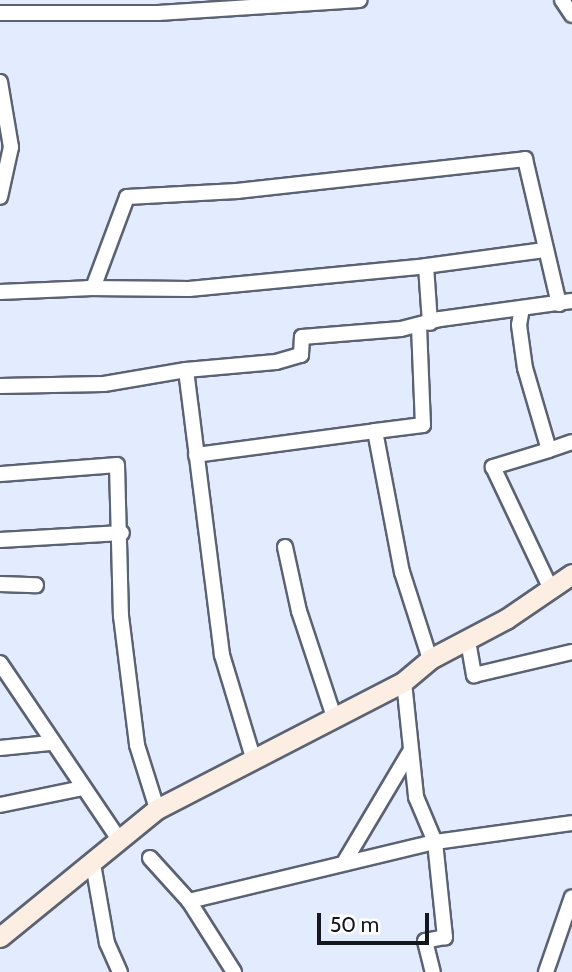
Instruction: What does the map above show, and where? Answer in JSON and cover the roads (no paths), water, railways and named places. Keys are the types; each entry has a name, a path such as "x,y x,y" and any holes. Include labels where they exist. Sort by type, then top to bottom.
{"street":[{"path":"0,13 360,0"},
{"path":"562,0 572,15"},
{"path":"0,82 3,120 10,147 0,197"},
{"path":"0,386 104,384 186,370 289,359 302,355 302,337 425,325 565,302 545,250 525,159 237,191 127,197 93,288 88,288"},
{"path":"0,292 88,288 189,289 426,266 545,250"},
{"path":"196,455 423,425 426,266"},
{"path":"522,308 519,325 525,368 549,450"},
{"path":"186,370 222,655 253,758"},
{"path":"375,431 402,572 430,659"},
{"path":"551,589 493,467 572,442"},
{"path":"0,474 117,465 122,533 121,616 129,690 137,745 157,809"},
{"path":"0,541 122,533"},
{"path":"285,547 299,611 334,717"},
{"path":"0,937 93,864 157,809 404,682 430,659 468,641 572,574"},
{"path":"0,584 36,585"},
{"path":"468,641 474,675 572,652"},
{"path":"0,663 51,743 120,841"},
{"path":"404,682 416,797 435,842 445,937 425,941 433,972"},
{"path":"0,748 51,743"},
{"path":"345,861 411,750"},
{"path":"0,805 83,788"},
{"path":"189,901 345,861 435,842 572,822"},
{"path":"150,858 189,901 234,972"},
{"path":"93,864 107,943 120,972"},
{"path":"546,972 572,897"},
{"path":"555,949 572,952"}]}
